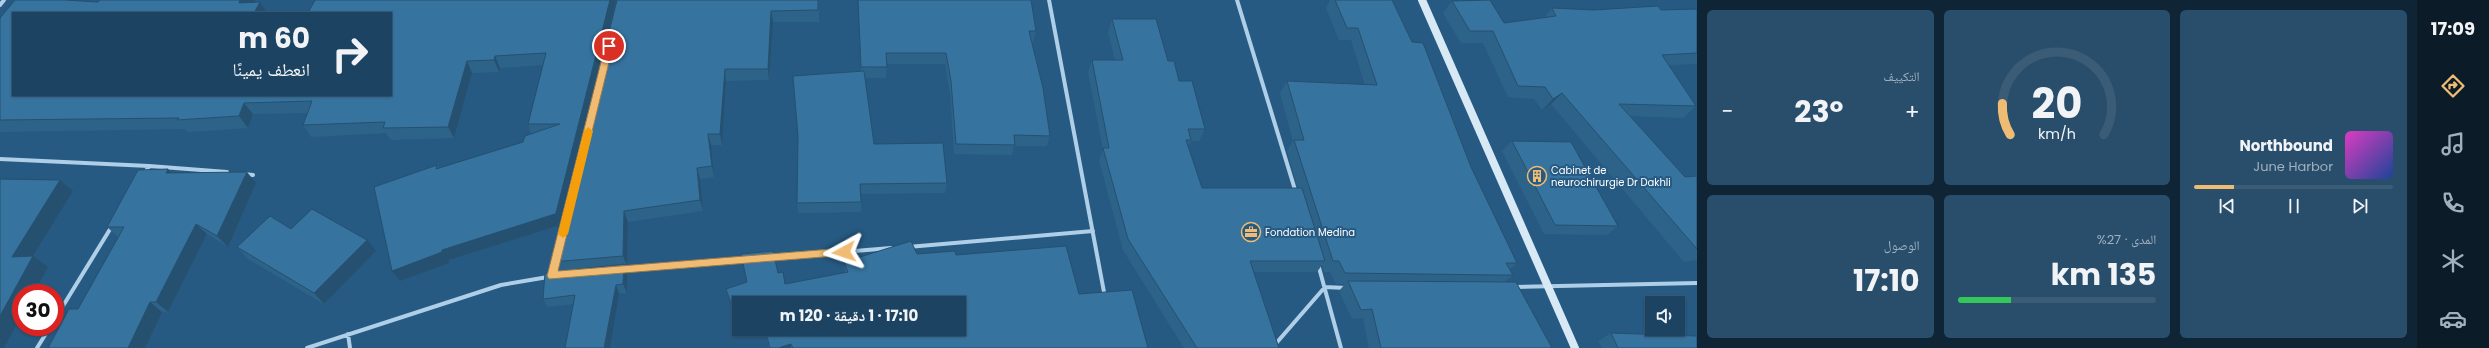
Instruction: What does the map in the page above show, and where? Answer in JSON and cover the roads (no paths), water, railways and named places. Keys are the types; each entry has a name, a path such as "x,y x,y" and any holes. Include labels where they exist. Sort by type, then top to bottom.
{"main road":[{"path":"1422,0 1575,348"}],"street":[{"path":"0,5 4,0"},
{"path":"1049,0 1104,292"},
{"path":"1237,0 1297,197"},
{"path":"0,160 150,166 231,173"},
{"path":"141,179 150,166"},
{"path":"238,173 253,175"},
{"path":"64,304 117,219"},
{"path":"902,247 1093,232"},
{"path":"768,258 894,248"},
{"path":"1316,257 1341,348"},
{"path":"613,271 752,260"},
{"path":"308,348 501,285 552,276"},
{"path":"1508,288 1697,283"},
{"path":"1325,287 1349,288"},
{"path":"1272,348 1325,287"},
{"path":"348,334 350,348"},
{"path":"37,348 44,336"}],"place":[{"name":"Cabinet de neurochirurgie Dr Dakhli","path":"1537,176"},
{"name":"Fondation Medina","path":"1251,232"}]}
